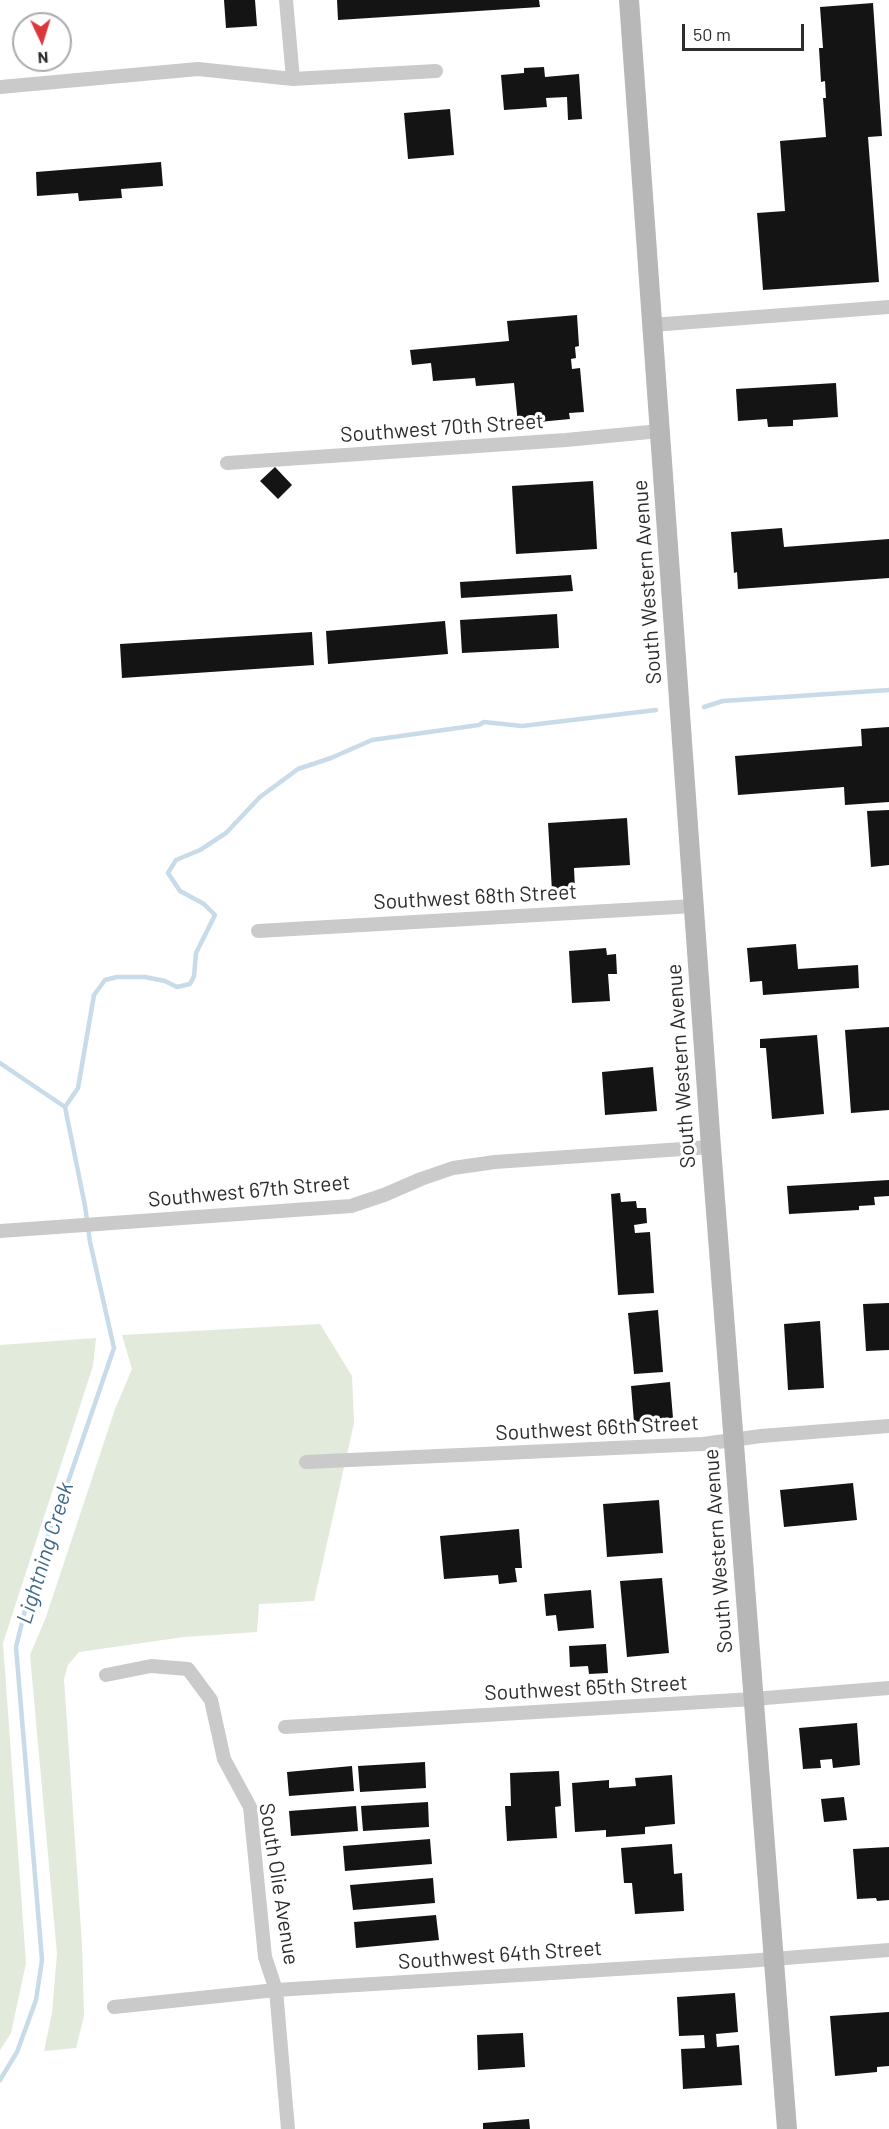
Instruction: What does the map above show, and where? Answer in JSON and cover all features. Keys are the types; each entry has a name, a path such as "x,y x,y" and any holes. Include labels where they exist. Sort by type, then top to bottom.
{"main road":[{"name":"South Western Avenue","path":"628,0 711,1147 787,2129"}],"street":[{"path":"286,0 292,79"},
{"path":"0,87 198,69 292,79 436,71"},
{"path":"652,325 889,307"},
{"name":"Southwest 70th Street","path":"227,463 542,442 660,431"},
{"name":"Southwest 68th Street","path":"258,931 694,906"},
{"name":"Southwest 67th Street","path":"0,1231 351,1206 384,1196 421,1179 453,1168 495,1162 711,1147"},
{"name":"Southwest 66th Street","path":"306,1462 703,1444 761,1436 889,1426"},
{"name":"South Olie Avenue","path":"106,1675 151,1666 188,1669 211,1700 225,1759 250,1807 265,1957 276,1990 288,2129"},
{"name":"Southwest 65th Street","path":"285,1727 753,1699 889,1688"},
{"name":"Southwest 64th Street","path":"114,2007 276,1990 889,1950"}],"green space":[{"path":"320,1324 352,1376 354,1423 314,1601 259,1604 257,1632 184,1637 79,1652 68,1665 64,1679 82,1944 84,2016 76,2048 44,2051 52,2013 57,1954 30,1655 46,1617 115,1409 132,1369 122,1335"},
{"path":"96,1338 93,1366 3,1643 26,1963 11,2033 0,2050 0,1345"}],"building":[{"path":"224,0 255,0 257,26 226,28"},
{"path":"337,0 539,0 540,7 338,20"},
{"path":"873,3 882,136 868,137 879,282 763,290 757,213 785,211 780,141 826,137 823,98 826,98 825,81 821,82 819,48 823,48 820,7"},
{"path":"544,67 545,77 579,74 582,119 568,120 567,97 546,98 547,107 504,110 501,75 524,73 524,68"},
{"path":"450,109 454,155 408,159 404,113"},
{"path":"161,162 163,186 121,189 122,198 79,201 78,193 37,196 36,172"},
{"path":"577,315 579,346 575,347 576,358 571,359 572,369 580,368 584,412 569,413 570,419 518,424 514,383 476,386 475,378 433,381 431,363 412,365 410,350 509,341 507,321"},
{"path":"836,383 838,417 793,420 793,426 768,427 767,419 738,421 736,389"},
{"path":"275,467 292,485 278,499 260,481"},
{"path":"593,481 597,549 516,554 512,486"},
{"path":"782,528 784,547 889,539 889,578 738,589 737,572 734,573 731,532"},
{"path":"571,575 573,591 461,598 460,582"},
{"path":"557,614 559,648 462,653 460,620"},
{"path":"445,621 448,654 328,664 326,631"},
{"path":"312,632 314,665 122,678 120,644"},
{"path":"889,727 889,802 845,805 844,787 738,795 735,756 862,746 861,729"},
{"path":"889,810 889,865 871,867 867,811"},
{"path":"627,818 630,865 574,868 575,889 552,891 548,823"},
{"path":"796,944 798,969 858,965 859,988 763,995 762,981 750,982 747,948"},
{"path":"606,948 607,955 616,954 617,974 608,974 610,1001 572,1003 569,951"},
{"path":"889,1027 889,1110 851,1113 845,1030"},
{"path":"817,1035 824,1114 772,1119 766,1048 760,1048 760,1039"},
{"path":"653,1067 657,1111 605,1115 602,1072"},
{"path":"889,1180 889,1196 874,1197 875,1205 859,1206 859,1210 789,1214 787,1186"},
{"path":"620,1193 621,1202 636,1201 637,1208 646,1208 647,1223 634,1225 635,1233 650,1232 654,1293 618,1295 611,1194"},
{"path":"889,1303 889,1350 866,1351 863,1304"},
{"path":"658,1310 663,1372 634,1374 628,1313"},
{"path":"820,1321 824,1388 788,1390 784,1324"},
{"path":"670,1382 673,1418 634,1422 631,1386"},
{"path":"853,1483 857,1520 784,1527 780,1490"},
{"path":"659,1500 663,1553 607,1557 603,1504"},
{"path":"519,1529 522,1568 515,1568 517,1582 499,1584 498,1575 444,1579 440,1536"},
{"path":"662,1578 669,1653 627,1657 620,1581"},
{"path":"591,1590 594,1628 558,1631 556,1615 546,1616 544,1594"},
{"path":"606,1644 608,1673 589,1674 588,1666 570,1667 569,1646"},
{"path":"857,1723 860,1765 833,1768 832,1759 820,1760 821,1768 803,1769 799,1728"},
{"path":"425,1762 426,1788 360,1792 358,1766"},
{"path":"352,1766 354,1791 289,1796 287,1772"},
{"path":"559,1771 561,1806 555,1807 557,1838 507,1841 505,1806 511,1806 510,1773"},
{"path":"672,1775 675,1824 645,1827 645,1834 606,1837 606,1830 575,1832 572,1783 609,1780 609,1788 636,1786 635,1778"},
{"path":"844,1797 847,1820 824,1822 821,1799"},
{"path":"428,1802 429,1827 363,1831 361,1806"},
{"path":"356,1806 358,1831 291,1836 289,1811"},
{"path":"430,1839 432,1864 345,1871 343,1846"},
{"path":"672,1844 674,1874 682,1873 684,1911 635,1914 632,1883 624,1883 621,1848"},
{"path":"889,1847 889,1900 857,1899 853,1849"},
{"path":"433,1878 435,1903 353,1910 350,1885"},
{"path":"436,1915 439,1940 356,1948 354,1922"},
{"path":"735,1993 738,2032 716,2034 717,2047 739,2045 742,2085 683,2089 681,2049 705,2048 704,2035 679,2036 677,1997"},
{"path":"889,2012 889,2066 877,2067 877,2072 835,2076 830,2016"},
{"path":"523,2033 525,2067 478,2070 477,2035"},
{"path":"529,2119 530,2129 483,2129 483,2123"}],"waterway":[{"path":"704,707 723,701 889,690"},
{"path":"65,1107 78,1088 94,995 105,980 117,977 145,977 165,981 177,987 190,984 194,976 196,953 215,915 204,904 180,891 168,873 176,860 200,850 226,833 260,797 298,769 372,740 479,725 484,722 522,726 656,710"},
{"name":"Lightning Creek","path":"0,1063 65,1107 90,1242 114,1348 58,1511 54,1516 26,1606 16,1647 42,1960 36,2000 17,2052 0,2080"}]}
